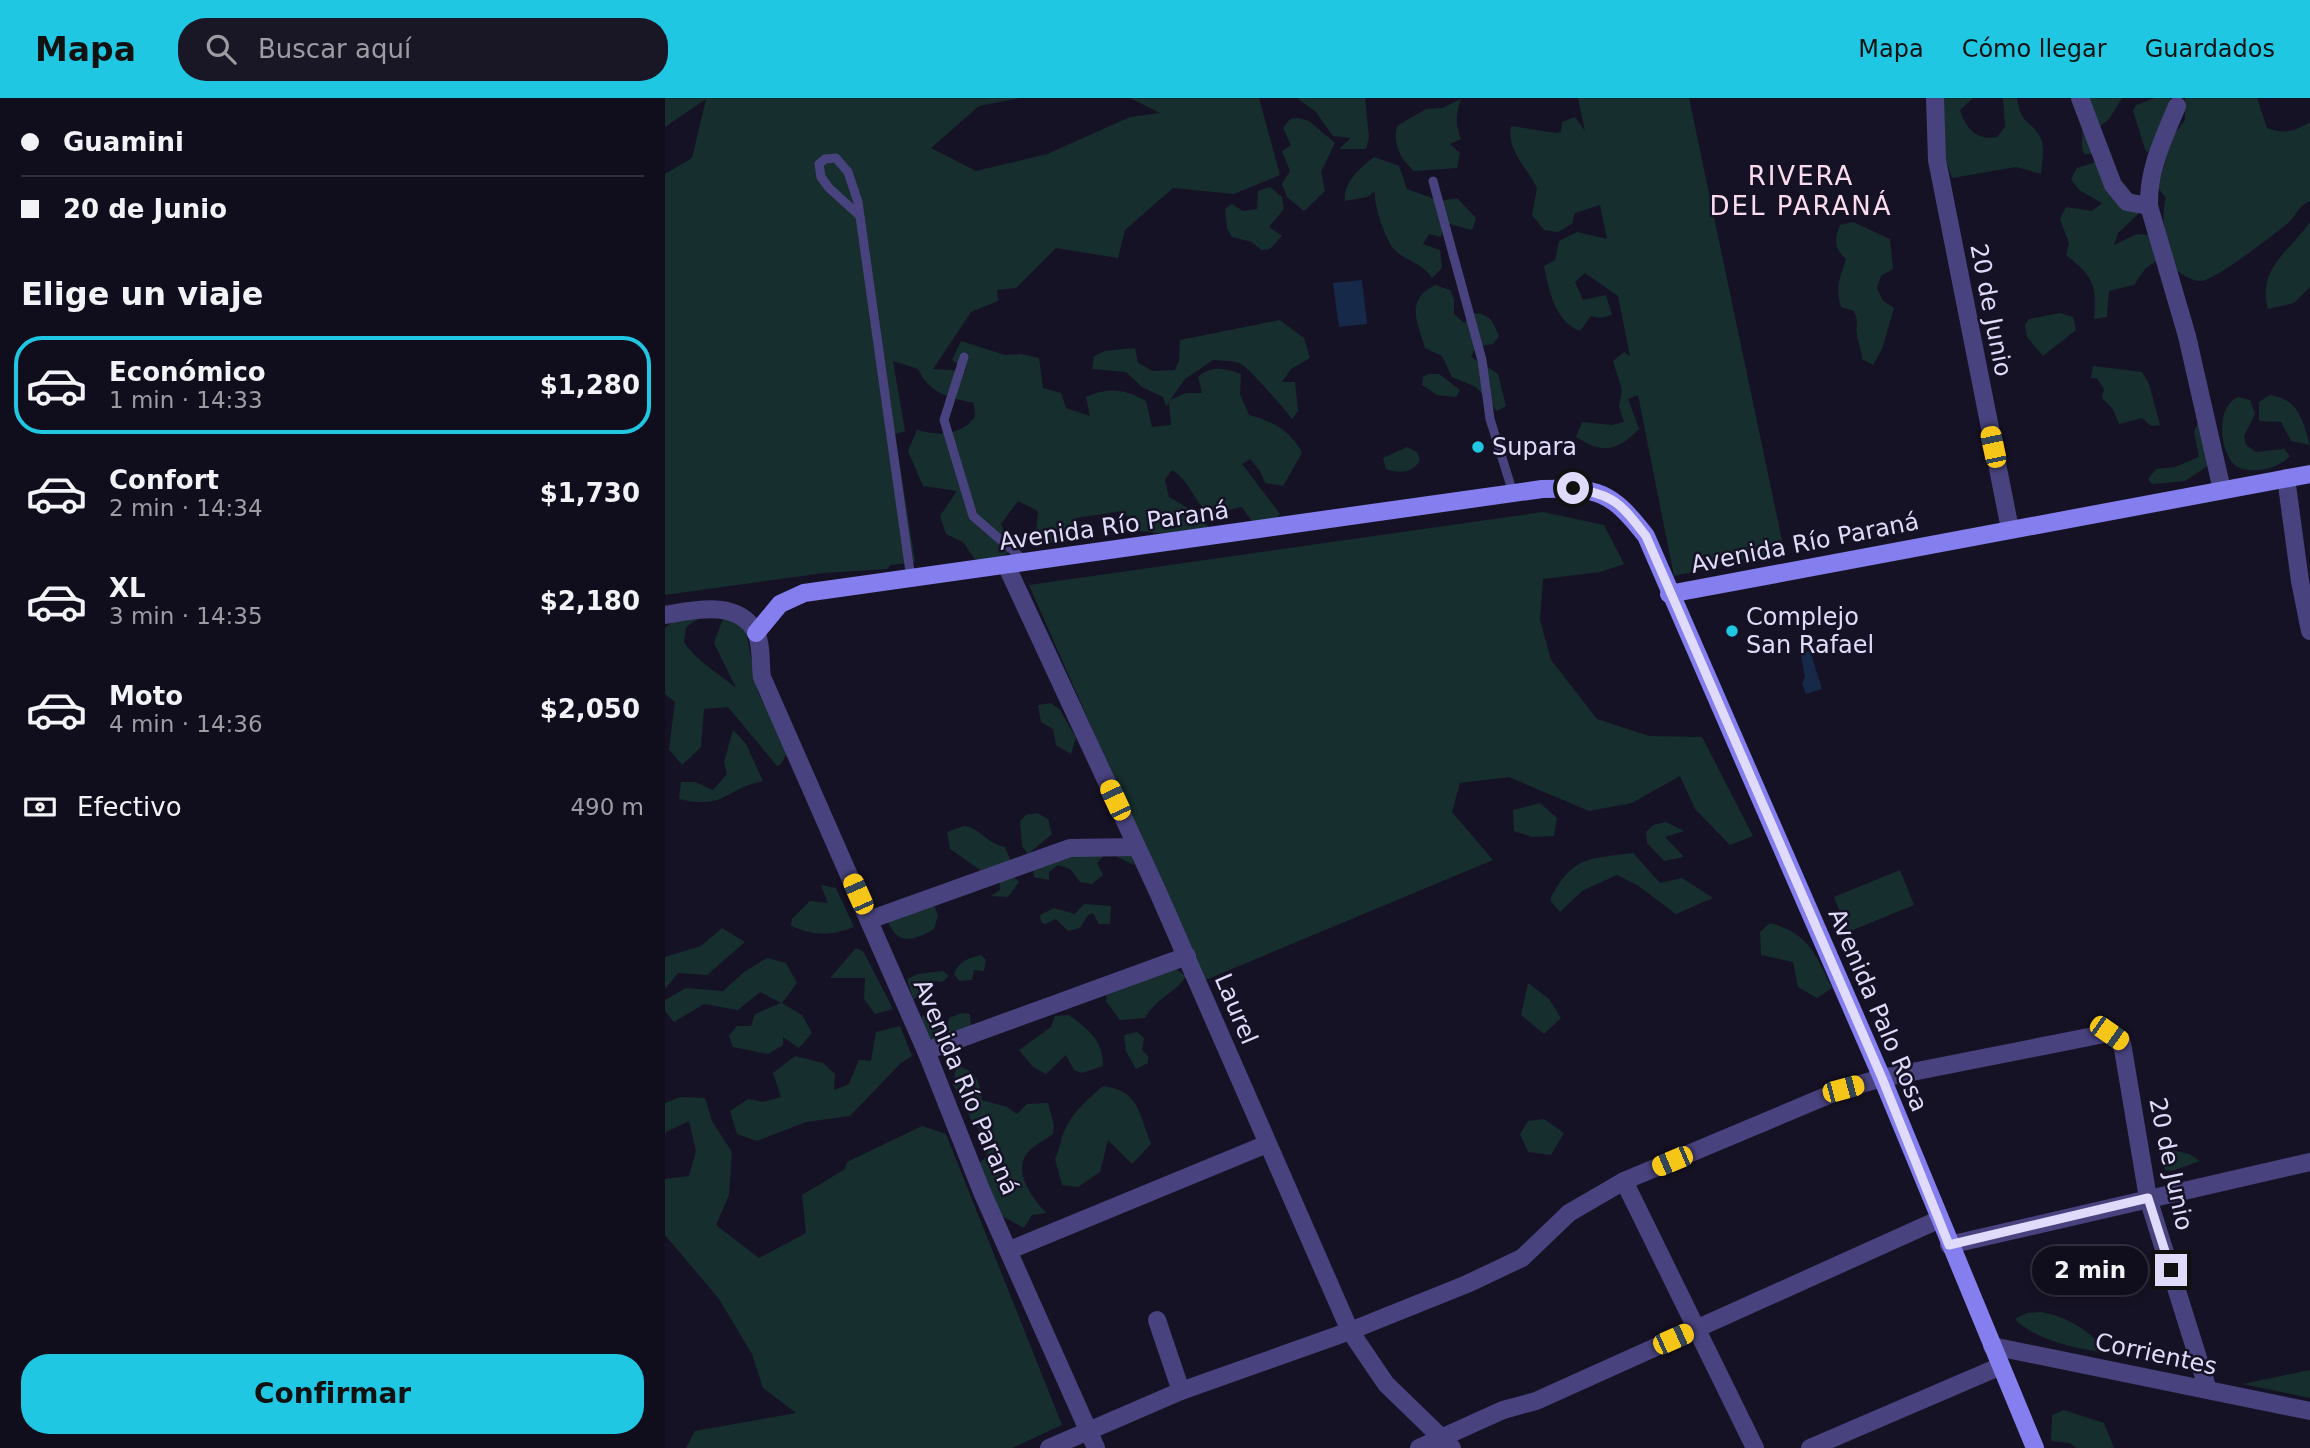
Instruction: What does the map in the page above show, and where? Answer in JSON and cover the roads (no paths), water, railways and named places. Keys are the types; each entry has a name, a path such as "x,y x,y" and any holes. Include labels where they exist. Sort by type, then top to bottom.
{"main road":[{"name":"Avenida Río Paraná","path":"756,633 780,604 804,593 1007,567 1513,493 1573,488 1605,494 1626,510 1646,536 1669,594 2310,474"},
{"name":"Avenida Palo Rosa","path":"1669,594 1882,1078 1938,1220 2035,1448"}],"street":[{"name":"20 de Junio","path":"1935,98 1937,160 2010,529"},
{"path":"2080,98 2113,185 2127,202 2149,206"},
{"path":"2177,106 2154,161 2149,184 2149,206 2187,337 2222,490"},
{"path":"2286,478 2300,581 2310,631"},
{"name":"Laurel","path":"1007,567 1187,956 1266,1144 1350,1331 1386,1384 1445,1442"},
{"path":"665,615 715,609 737,614 756,633"},
{"name":"Avenida Río Paraná","path":"756,633 762,677 926,1051 982,1192 1096,1448"},
{"path":"869,920 1070,848 1137,847"},
{"path":"926,1051 1187,956"},
{"name":"20 de Junio","path":"1882,1078 2109,1033 2122,1043 2148,1198 2208,1390"},
{"path":"1049,1448 1181,1391 1350,1331 1467,1284 1522,1258 1569,1213 1624,1181 1843,1089 1882,1078"},
{"path":"1010,1250 1266,1144"},
{"path":"1949,1245 2310,1162"},
{"path":"1624,1181 1755,1448"},
{"path":"1419,1448 1445,1442 1503,1410 1537,1401 1938,1220"},
{"path":"1157,1320 1181,1391"},
{"name":"Corrientes","path":"1992,1346 2310,1411"},
{"path":"1810,1448 1829,1444 2001,1366"}],"lane":[{"path":"860,216 821,177 819,164 825,159 836,158 848,172 860,216 911,579"},
{"path":"1433,181 1482,360 1490,419 1513,493"},
{"path":"964,357 944,420 972,516 1028,564"}],"water":[{"path":"1362,280 1367,324 1339,327 1333,283"},
{"path":"1810,651 1822,689 1806,694 1802,683 1805,678 1801,654"}],"place":[{"name":"Supara","path":"1478,447"},
{"name":"Complejo San Rafael","path":"1732,631"}],"district":[{"name":"RIVERA DEL PARANÁ","path":"1801,191"}]}
